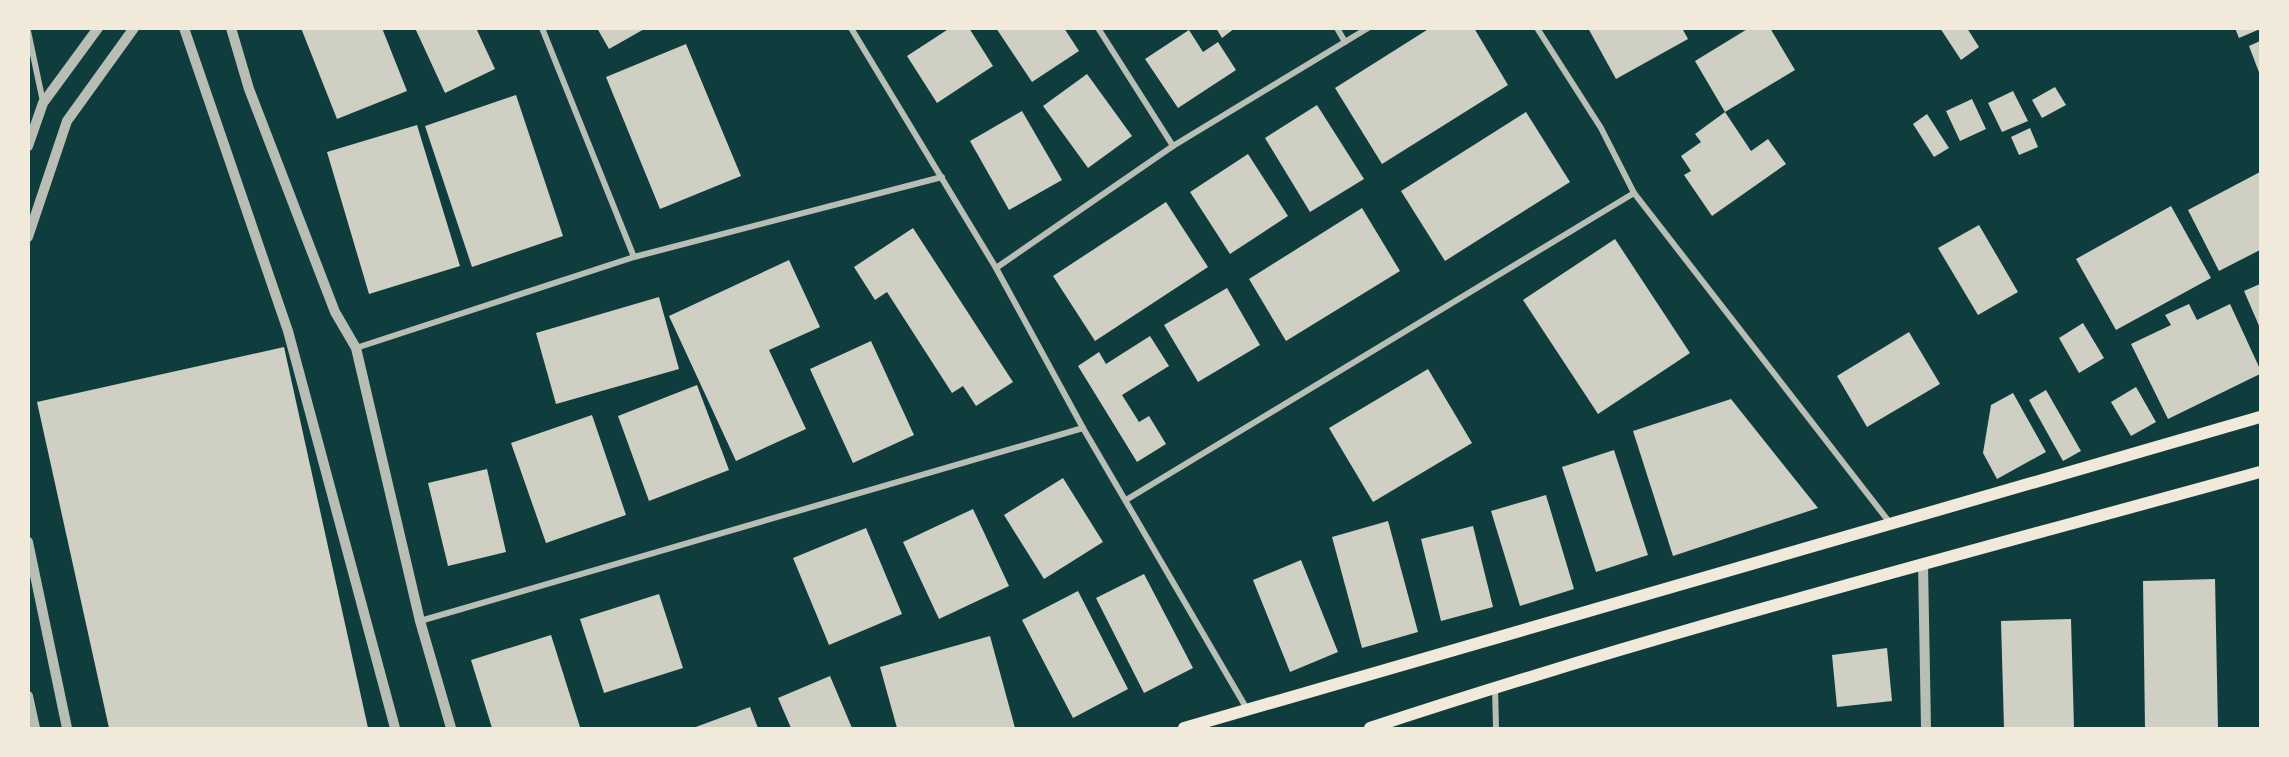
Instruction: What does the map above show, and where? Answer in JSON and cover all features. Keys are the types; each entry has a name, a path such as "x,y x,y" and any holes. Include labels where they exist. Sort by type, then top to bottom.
{"main road":[{"path":"1184,729 2260,417"},
{"path":"1370,729 1495,687 1923,564 2260,472"}],"street":[{"path":"28,146 43,103 98,28"},
{"path":"28,237 67,121 134,28"},
{"path":"184,28 288,331 395,729"},
{"path":"231,28 249,89 331,301 356,348 420,621 450,729"},
{"path":"542,28 634,257"},
{"path":"851,28 996,268 1083,428 1247,709"},
{"path":"1098,28 1173,146"},
{"path":"1337,28 1345,42"},
{"path":"996,268 1173,146 1368,28"},
{"path":"1537,28 1601,128 1634,193 1890,523"},
{"path":"28,31 43,103"},
{"path":"356,348 634,257 942,177"},
{"path":"1126,500 1634,193"},
{"path":"420,621 1083,428"},
{"path":"28,542 67,729"},
{"path":"1923,564 1926,729"},
{"path":"1495,687 1496,729"},
{"path":"28,696 35,729"}],"building":[{"path":"301,28 382,28 407,91 337,119"},
{"path":"415,28 476,28 495,69 445,93"},
{"path":"597,28 646,28 609,49"},
{"path":"950,28 969,28 993,66 937,103 907,56"},
{"path":"996,28 1064,28 1079,51 1032,82"},
{"path":"1216,28 1235,28 1222,38"},
{"path":"1430,28 1474,28 1508,85 1382,164 1335,88"},
{"path":"1588,28 1682,28 1688,39 1616,79"},
{"path":"1749,28 1770,28 1795,70 1725,112 1695,61"},
{"path":"1940,28 1967,28 1979,47 1961,60"},
{"path":"2235,28 2260,28 2260,29 2239,38"},
{"path":"1189,30 1203,52 1218,42 1236,70 1178,108 1145,59"},
{"path":"2260,41 2260,75 2249,46"},
{"path":"686,44 741,176 660,209 606,77"},
{"path":"1087,74 1132,136 1088,168 1043,106"},
{"path":"2055,87 2066,105 2042,118 2032,100"},
{"path":"2013,91 2028,121 2002,132 1988,103"},
{"path":"516,95 563,236 472,267 425,126"},
{"path":"1972,99 1986,129 1960,141 1946,111"},
{"path":"1317,105 1364,179 1310,212 1265,138"},
{"path":"1022,111 1062,180 1009,210 970,141"},
{"path":"1526,112 1570,182 1445,261 1401,191"},
{"path":"1725,112 1751,151 1768,139 1786,164 1712,216 1684,175 1691,171 1681,156 1701,142 1695,134"},
{"path":"1927,114 1949,148 1934,157 1913,124"},
{"path":"417,125 460,266 369,294 327,152"},
{"path":"2030,128 2038,147 2019,155 2011,137"},
{"path":"1248,154 1288,216 1230,254 1190,192"},
{"path":"2260,172 2260,250 2219,271 2188,210"},
{"path":"1166,202 1208,267 1095,341 1053,276"},
{"path":"2171,206 2211,278 2116,330 2076,259"},
{"path":"1362,208 1400,271 1286,341 1249,279"},
{"path":"1979,225 2018,292 1978,315 1938,248"},
{"path":"913,228 1013,382 976,406 963,386 952,393 887,292 875,300 854,267"},
{"path":"1615,239 1690,353 1598,414 1523,300"},
{"path":"789,260 820,327 769,350 806,429 736,461 669,316"},
{"path":"2260,284 2260,328 2244,291"},
{"path":"1227,288 1260,345 1198,382 1164,325"},
{"path":"659,297 679,369 556,404 536,333"},
{"path":"2189,304 2197,320 2230,304 2260,369 2260,374 2168,419 2131,344 2171,325 2165,315"},
{"path":"2083,323 2104,358 2079,373 2059,338"},
{"path":"1909,332 1940,384 1867,427 1837,376"},
{"path":"1150,336 1169,366 1122,395 1139,422 1149,416 1166,444 1137,462 1078,366 1099,352 1106,364"},
{"path":"871,341 914,435 853,463 810,369"},
{"path":"284,347 368,728 109,728 37,402"},
{"path":"1428,369 1472,443 1373,502 1329,428"},
{"path":"697,385 729,470 649,501 618,416"},
{"path":"2136,387 2156,422 2131,436 2111,402"},
{"path":"2046,390 2081,451 2063,461 2029,400"},
{"path":"2013,393 2046,452 1997,479 1983,453 1991,405"},
{"path":"1731,399 1818,508 1673,556 1633,431"},
{"path":"592,415 626,515 546,543 511,443"},
{"path":"1614,450 1648,555 1596,572 1562,467"},
{"path":"487,469 506,552 448,566 428,483"},
{"path":"1063,478 1103,542 1044,579 1004,515"},
{"path":"1546,495 1574,589 1520,606 1491,511"},
{"path":"973,509 1009,586 939,619 903,542"},
{"path":"1388,521 1418,632 1362,648 1332,537"},
{"path":"1473,526 1493,607 1441,621 1421,539"},
{"path":"866,528 902,614 829,645 793,558"},
{"path":"1301,560 1338,652 1290,672 1253,580"},
{"path":"1144,574 1193,668 1144,693 1096,598"},
{"path":"2215,579 2218,728 2145,728 2143,581"},
{"path":"1078,591 1128,689 1073,718 1022,620"},
{"path":"659,594 683,668 604,693 580,619"},
{"path":"2071,619 2074,728 2004,728 2001,621"},
{"path":"551,635 580,727 492,728 471,660"},
{"path":"990,636 1015,728 897,728 880,667"},
{"path":"1887,648 1892,701 1837,707 1832,655"},
{"path":"830,676 852,728 791,728 778,698"},
{"path":"750,707 758,728 693,728"}]}
